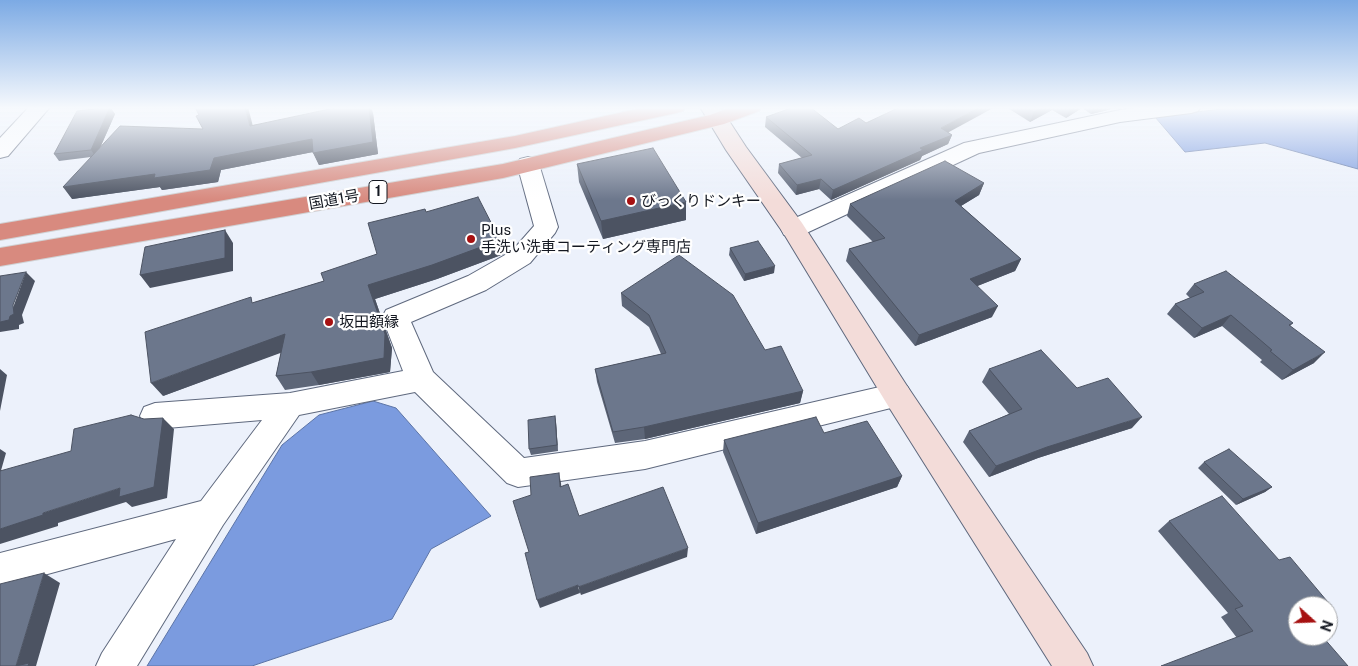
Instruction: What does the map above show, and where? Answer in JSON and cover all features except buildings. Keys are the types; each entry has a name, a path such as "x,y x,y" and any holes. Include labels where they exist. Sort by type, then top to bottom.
{"highway":[{"name":"国道1号","path":"0,232 533,138"},
{"name":"国道1号","path":"0,257 503,171 624,138"}],"street":[{"path":"0,151 12,138"},
{"path":"731,138 793,229 897,395 1074,666"},
{"path":"793,229 972,148 1018,138"},
{"path":"528,164 546,227 521,257 477,283 396,317 421,379 518,473 645,455 897,395"},
{"path":"155,416 290,405 421,379"},
{"path":"116,666 211,514 290,405"},
{"path":"0,570 211,514"},
{"path":"1048,624 1090,666"}],"water":[{"path":"1173,138 1358,138 1358,169 1265,143 1185,152"},
{"path":"373,401 396,408 491,516 431,549 392,619 252,666 147,666 282,445 319,415"}],"place":[{"name":"びっくりドンキー","path":"631,201"},
{"name":"Plus 手洗い洗車コーティング専門店","path":"471,239"},
{"name":"坂田額縁","path":"329,322"}]}
